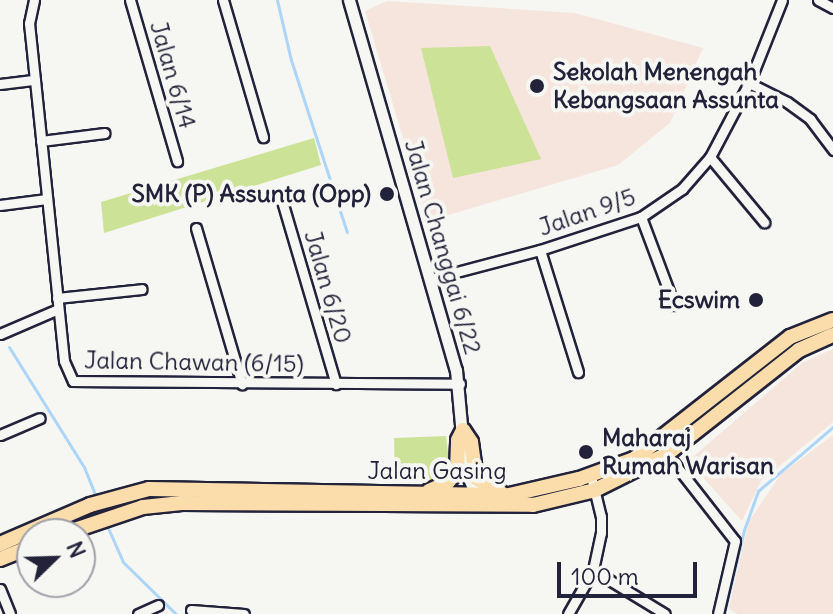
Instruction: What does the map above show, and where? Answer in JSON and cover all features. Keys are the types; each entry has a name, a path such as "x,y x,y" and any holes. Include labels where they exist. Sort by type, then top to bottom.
{"main road":[{"name":"Jalan Gasing","path":"96,523 143,507 182,503 479,500 593,483 634,459 790,337 833,320"},
{"name":"Jalan Gasing","path":"0,544 90,505 149,489 421,494 533,505 667,454 799,350 833,335"},
{"path":"421,494 453,477 459,463 458,440 463,430 471,442 476,478 489,489 509,495"}],"street":[{"name":"Jalan Chawan (6/15)","path":"34,0 29,23 58,309 65,369 73,381 460,384"},
{"name":"Jalan 6/14","path":"130,0 177,161"},
{"path":"223,0 263,137"},
{"name":"Jalan Changgai 6/22","path":"349,0 460,384 465,469 479,500"},
{"path":"769,0 780,3"},
{"path":"818,0 833,8"},
{"name":"Jalan 9/5","path":"430,279 540,250 641,217 682,189 710,157 749,83 780,3"},
{"path":"0,84 35,80"},
{"path":"749,83 787,102 810,119 833,150"},
{"path":"41,141 104,133"},
{"path":"710,157 764,222"},
{"path":"0,205 47,199"},
{"name":"Jalan 6/20","path":"282,201 336,384"},
{"path":"641,217 674,305"},
{"path":"196,228 242,384"},
{"path":"540,250 578,372"},
{"path":"57,298 142,289"},
{"path":"0,334 58,309"},
{"path":"0,435 40,418"},
{"path":"667,454 735,541 718,614"},
{"path":"568,614 593,570 601,533 593,483"},
{"path":"593,570 665,614"},
{"path":"0,589 10,614"},
{"path":"138,614 158,605"},
{"path":"191,610 244,614"}],"shaded area":[{"name":"Sekolah Menengah Kebangsaan Assunta","path":"387,1 575,13 703,48 670,123 618,165 428,221 365,11"},
{"path":"833,349 833,422 761,481 742,521 688,461 802,363"},
{"path":"833,435 833,614 737,614 729,608 749,521 781,474"}],"green space":[{"path":"490,46 541,159 453,178 421,48"},
{"path":"314,138 321,165 104,233 101,202"},
{"path":"446,436 450,470 443,480 395,479 394,438"}],"waterway":[{"path":"277,0 291,60 347,232"},
{"path":"9,347 84,467 96,497"},
{"path":"724,614 744,530 758,491 833,427"},
{"path":"108,528 123,562 176,614"}],"place":[{"name":"Sekolah Menengah Kebangsaan Assunta","path":"537,86"},
{"name":"SMK (P) Assunta (Opp)","path":"387,194"},
{"name":"Ecswim","path":"756,300"},
{"name":"Maharaj Rumah Warisan","path":"586,452"}]}
